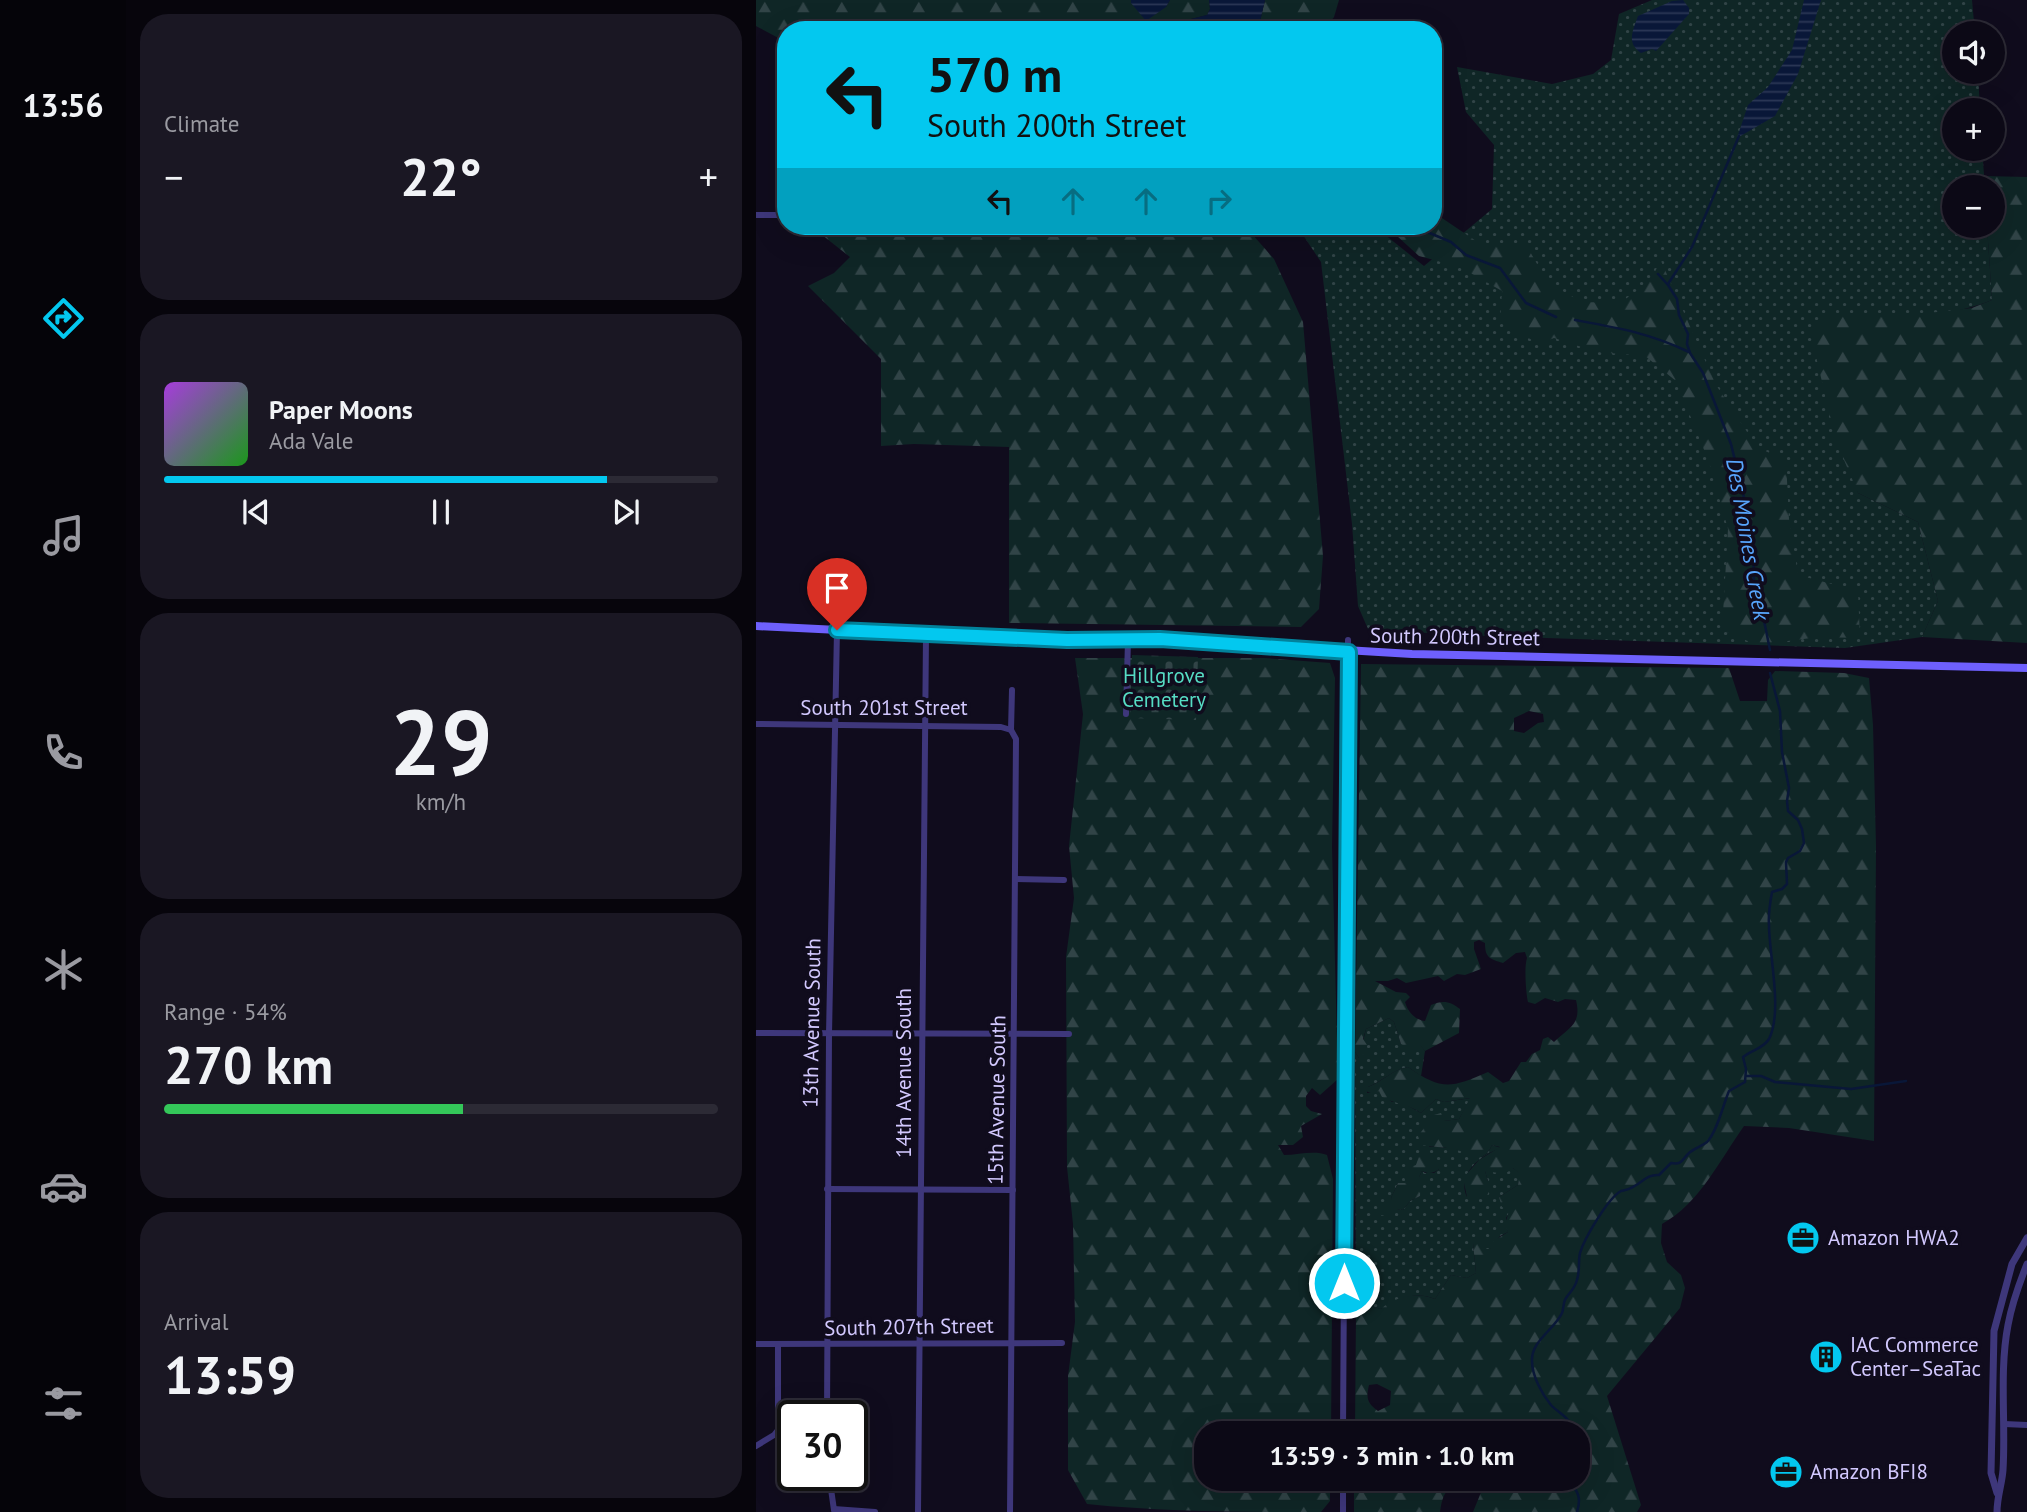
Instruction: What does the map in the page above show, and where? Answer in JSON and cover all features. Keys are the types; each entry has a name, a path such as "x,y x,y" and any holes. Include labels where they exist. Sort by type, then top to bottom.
{"main road":[{"name":"South 200th Street","path":"756,626 1067,640 1219,642 1349,652 2027,667"}],"street":[{"path":"756,215 777,215"},
{"name":"13th Avenue South","path":"827,1400 829,1034 837,630"},
{"name":"14th Avenue South","path":"918,1512 926,635"},
{"path":"1126,714 1128,639"},
{"path":"1343,1421 1348,640"},
{"name":"15th Avenue South","path":"1010,1512 1016,879 1016,739 1011,730 1012,690"},
{"name":"South 201st Street","path":"756,724 1000,727 1011,730"},
{"path":"1016,879 1063,880"},
{"path":"756,1033 1069,1034"},
{"path":"827,1189 1013,1190"},
{"path":"1997,1512 1997,1493 1991,1473 1994,1331 2012,1264 2027,1238"},
{"path":"1997,1493 2003,1473 2004,1353 2007,1326 2014,1295 2027,1264"},
{"name":"South 207th Street","path":"756,1344 1062,1343"},
{"path":"756,1446 778,1430 778,1345"},
{"path":"2004,1424 2027,1424"},
{"path":"831,1491 834,1510 875,1512"},
{"path":"1343,1491 1343,1512"}],"green space":[{"path":"756,0 1131,0 1131,3 1166,7 1170,0 1209,0 1210,9 1207,15 1189,21 777,21 777,37 756,26"},
{"path":"1265,0 1339,0 1331,21 1260,21"},
{"path":"1652,0 1972,0 1974,21 1942,21 1942,84 1979,84 1979,98 1942,98 1942,161 1983,161 1984,175 1942,175 1942,238 1988,238 1992,300 1973,307 1932,314 1827,316 1858,493 1918,522 1938,601 1922,637 1845,648 1458,635 1368,629 1358,606 1352,524 1321,262 1303,235 1385,235 1424,266 1492,209 1494,145 1466,112 1457,67 1552,84 1593,74 1611,60 1619,14"},
{"path":"2005,176 2027,177 2027,643 1922,637 1938,601 1918,522 1858,493 1836,441 1810,331 1827,316 1911,315 1972,308 1992,300 1988,238 2005,238"},
{"path":"1442,218 1479,243 1525,243 1548,283 1582,302 1620,303 1649,282 1661,261 1716,385 1757,447 1786,461 1789,519 1798,575 1858,591 1860,638 1819,637 1757,645 1722,630 1728,529 1709,462 1676,381 1645,356 1597,352 1554,338 1539,344 1500,322 1502,291 1460,267 1419,256 1396,235 1442,235"},
{"path":"822,235 1253,235 1274,259 1303,322 1323,556 1319,609 1301,627 1009,623 1009,447 914,444 881,446 881,359 808,286 834,273 850,257"},
{"name":"Hillgrove Cemetery","path":"1132,655 1198,657 1196,720 1130,718"},
{"path":"1075,658 1264,658 1330,663 1335,678 1332,847 1338,1079 1320,1095 1312,1088 1306,1096 1306,1106 1311,1111 1322,1114 1301,1126 1303,1137 1293,1145 1278,1145 1284,1155 1327,1155 1333,1179 1331,1421 1194,1421 1194,1491 1330,1491 1330,1501 1321,1512 1233,1512 1087,1504 1068,1470 1068,1376 1075,1322 1073,1224 1067,1167 1066,957 1074,898 1069,846 1083,714"},
{"path":"1361,664 1729,668 1740,701 1767,701 1768,680 1775,671 1844,673 1869,678 1876,846 1874,1141 1789,1128 1744,1126 1698,1193 1662,1224 1661,1243 1667,1262 1681,1275 1685,1288 1680,1308 1607,1396 1641,1505 1637,1512 1473,1512 1482,1491 1590,1491 1590,1421 1355,1421 1356,1312 1370,1306 1381,1309 1393,1301 1407,1297 1435,1299 1451,1275 1467,1278 1476,1273 1473,1243 1475,1237 1482,1236 1486,1249 1490,1249 1492,1242 1508,1232 1505,1224 1509,1211 1502,1207 1499,1197 1518,1185 1520,1174 1513,1168 1505,1174 1485,1171 1490,1188 1487,1196 1475,1200 1467,1197 1463,1178 1479,1160 1500,1147 1492,1145 1485,1155 1474,1157 1454,1149 1421,1145 1418,1136 1434,1115 1441,1113 1444,1121 1459,1119 1470,1098 1444,1102 1436,1099 1421,1113 1382,1097 1379,1091 1374,1094 1357,1088 1362,1083 1368,1087 1408,1067 1438,1083 1455,1084 1488,1072 1503,1083 1509,1081 1521,1062 1526,1062 1532,1054 1540,1050 1543,1039 1548,1037 1554,1042 1573,1025 1577,1015 1576,1000 1565,999 1558,1002 1545,998 1535,1004 1528,1002 1525,952 1516,953 1503,963 1489,957 1485,943 1479,940 1474,942 1474,949 1481,969 1465,975 1457,974 1444,981 1438,976 1406,983 1397,978 1375,981 1396,992 1406,993 1410,997 1405,1002 1408,1009 1421,1020 1425,1021 1431,1005 1446,1002 1456,1006 1460,1009 1459,1033 1425,1051 1419,1044 1410,1049 1401,1044 1394,1022 1389,1018 1366,1029 1363,1039 1367,1045 1364,1054 1359,1058 1355,1052","holes":["1529,711 1543,714 1544,722 1524,733 1514,731 1514,718","1377,1384 1391,1391 1390,1405 1378,1411 1370,1403 1369,1385"]},
{"path":"1389,1018 1394,1022 1401,1044 1419,1043 1425,1051 1421,1076 1408,1067 1402,1068 1368,1087 1367,1093 1379,1091 1392,1102 1401,1102 1421,1113 1436,1099 1444,1102 1471,1098 1459,1119 1444,1121 1429,1147 1458,1149 1479,1157 1488,1152 1492,1145 1501,1148 1472,1166 1465,1181 1467,1197 1488,1181 1485,1171 1513,1168 1521,1174 1518,1185 1499,1197 1510,1211 1506,1218 1508,1232 1500,1236 1490,1249 1473,1243 1476,1273 1467,1278 1451,1275 1435,1299 1414,1296 1381,1309 1370,1306 1356,1312 1355,1052 1359,1058 1366,1029","holes":["1425,1164 1439,1169 1434,1173 1422,1171 1419,1177 1420,1196 1410,1201 1403,1210 1397,1209 1391,1198 1398,1183 1406,1183 1416,1165"]},
{"path":"1424,1152 1428,1156 1425,1164 1436,1163 1439,1169 1430,1173 1422,1171 1419,1177 1420,1196 1410,1201 1403,1210 1397,1209 1393,1218 1381,1215 1380,1209 1393,1204 1391,1198 1398,1183 1406,1183 1403,1173 1416,1165 1419,1156"},
{"path":"1354,1491 1447,1491 1440,1512 1354,1512"}],"water":[{"path":"1131,0 1170,0 1166,7 1146,21"},
{"path":"1209,0 1265,0 1260,21 1189,21 1207,15 1210,9"},
{"path":"1683,0 1689,8 1689,14 1656,51 1652,49 1641,53 1636,49 1632,36 1638,16 1672,1"},
{"path":"1804,0 1821,0 1798,74 1775,116 1737,138 1748,105 1768,87 1792,50"}],"waterway":[{"name":"Des Moines Creek","path":"1668,284 1692,247 1739,136"},
{"name":"Des Moines Creek","path":"1434,235 1451,242 1466,255 1500,268 1526,303 1556,317"},
{"name":"Des Moines Creek","path":"1658,274 1677,299 1679,315 1688,334 1690,353 1703,373 1731,444 1750,522 1754,583 1770,650"},
{"name":"Des Moines Creek","path":"1575,320 1647,336 1689,352"},
{"name":"Des Moines Creek","path":"1568,1421 1551,1405 1541,1390 1532,1361 1535,1347 1562,1313 1565,1300 1575,1285 1580,1253 1586,1238 1616,1195 1648,1177 1659,1175 1671,1163 1680,1163 1690,1152 1711,1138 1729,1091 1745,1082 1743,1057 1766,1042 1773,1027 1775,999 1769,921 1772,892 1787,884 1786,862 1800,851 1804,843 1798,820 1788,811 1789,788 1782,752 1780,711 1770,673"},
{"name":"Des Moines Creek","path":"1747,1076 1761,1076 1775,1082 1851,1089 1906,1081"},
{"name":"Des Moines Creek","path":"1576,1491 1579,1502 1577,1512"}],"place":[{"name":"Amazon HWA2","path":"1803,1238"},
{"name":"IAC Commerce Center–SeaTac","path":"1826,1357"},
{"name":"Amazon BFI8","path":"1786,1472"}],"route":[{"path":"837,630 1067,640 1160,639 1349,652 1344,1283"}]}
